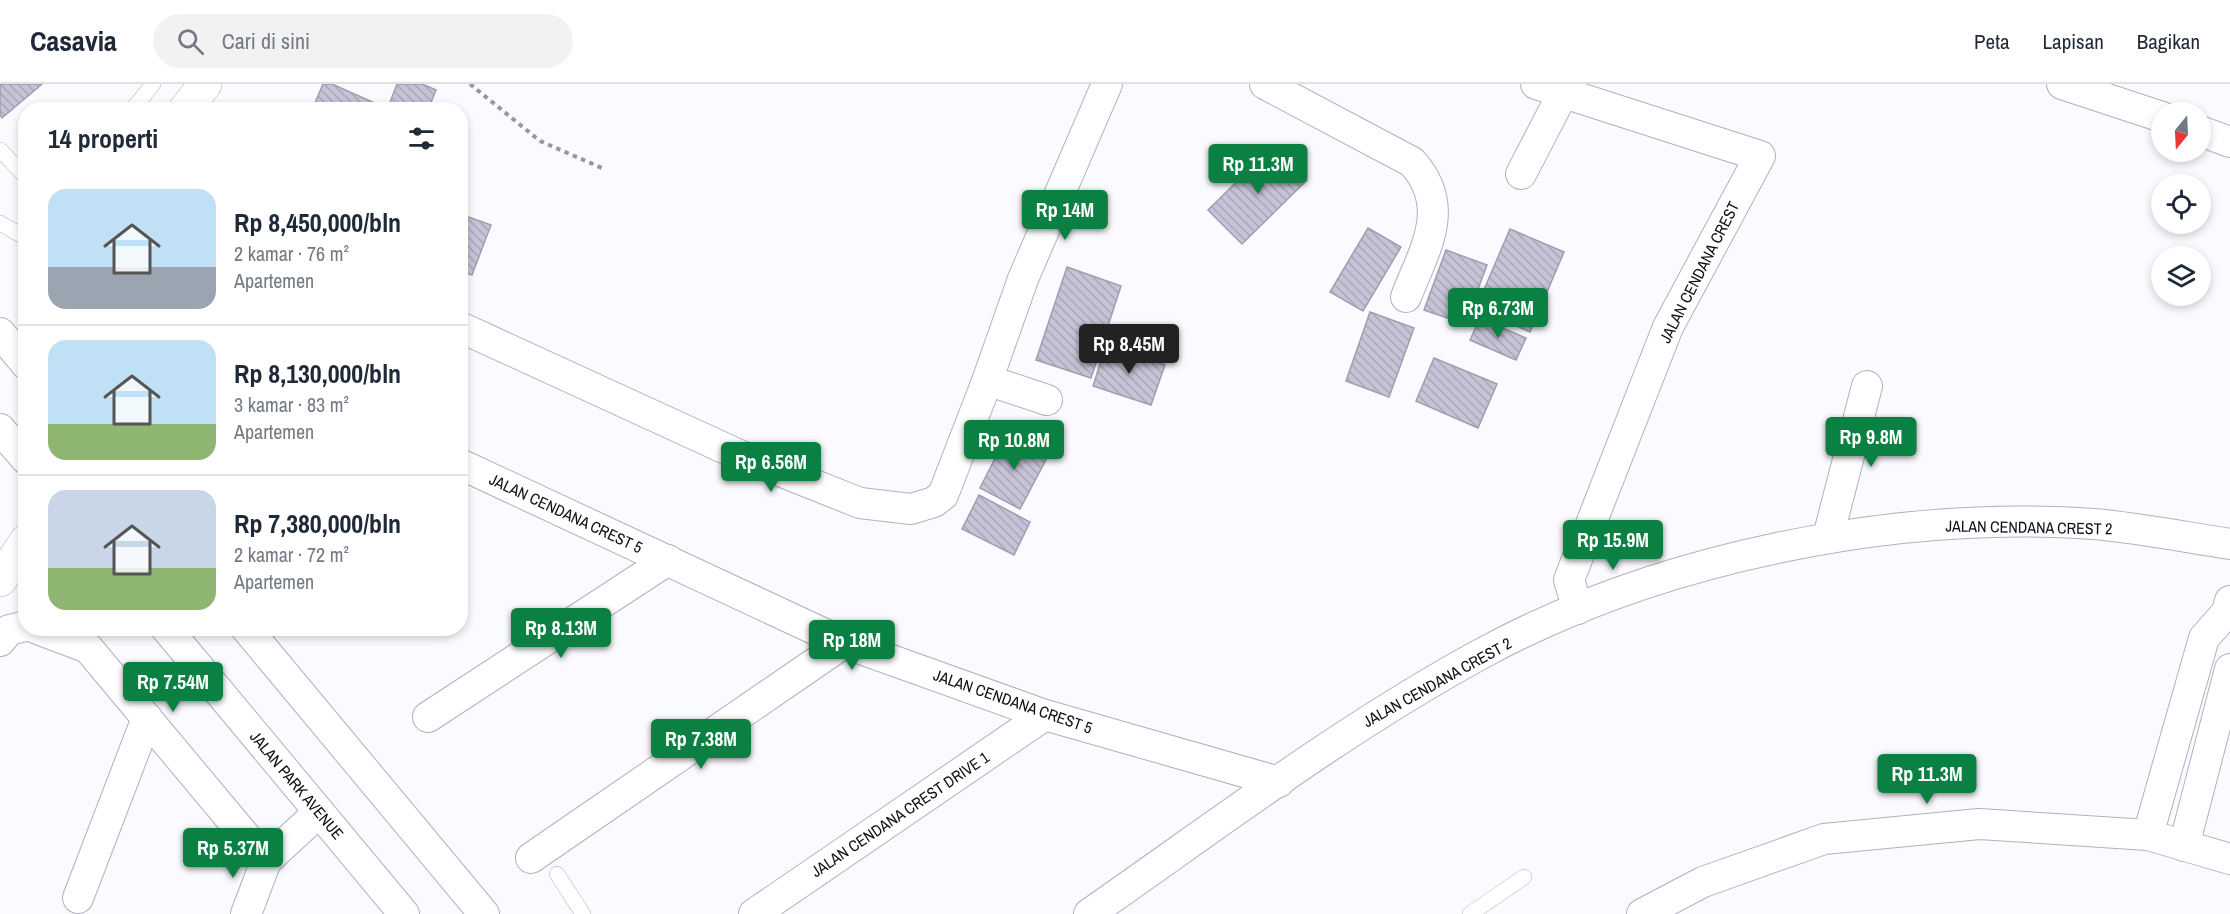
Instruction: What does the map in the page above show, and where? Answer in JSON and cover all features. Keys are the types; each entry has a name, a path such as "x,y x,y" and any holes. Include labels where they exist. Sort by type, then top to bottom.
{"street":[{"path":"190,102 205,84"},
{"path":"468,331 737,454 860,503 911,509 934,502 943,495 1023,279 1107,84"},
{"path":"1265,84 1412,162 1422,173 1433,203 1434,223 1406,297"},
{"path":"2062,84 2151,113"},
{"path":"1521,174 1550,88"},
{"name":"JALAN CENDANA CREST","path":"1550,88 1760,156 1668,327 1569,580 1578,609"},
{"path":"2211,135 2230,142"},
{"path":"0,333 18,354"},
{"path":"986,384 993,382 1047,400"},
{"path":"1828,537 1867,386"},
{"path":"0,429 18,450"},
{"name":"JALAN CENDANA CREST 5","path":"468,477 668,560 844,643 1045,715 1279,782"},
{"name":"JALAN CENDANA CREST 2","path":"1089,914 1373,716 1402,699 1482,654 1578,609 1693,568 1828,537 1955,524 2094,524 2230,544"},
{"path":"0,580 18,553"},
{"path":"428,717 668,560"},
{"path":"2148,835 2204,638 2229,612"},
{"path":"0,641 9,630 18,628"},
{"path":"56,636 88,648 266,861"},
{"name":"JALAN PARK AVENUE","path":"173,636 404,914"},
{"path":"253,636 484,914"},
{"path":"531,858 844,643"},
{"path":"2184,846 2230,669"},
{"path":"2187,696 2220,706"},
{"name":"JALAN CENDANA CREST DRIVE 1","path":"754,914 1045,715"},
{"path":"78,898 147,718"},
{"path":"2179,729 2212,740"},
{"path":"246,914 266,861 320,812"},
{"path":"1642,914 1703,882 1824,839 1979,824 2148,835 2230,859"}],"lane":[{"path":"138,102 153,84"},
{"path":"0,150 18,169"},
{"path":"0,223 18,233"},
{"path":"557,874 583,914"},
{"path":"1475,912 1524,877"}],"path":[{"path":"470,84 540,141 602,168"}],"building":[{"path":"0,84 42,84 18,102 2,118 0,115"},
{"path":"323,84 332,84 372,102 315,102"},
{"path":"397,84 422,84 436,90 431,102 390,102"},
{"path":"1273,146 1307,180 1242,244 1208,210"},
{"path":"468,217 491,225 472,275 468,274"},
{"path":"1368,228 1401,247 1363,311 1330,292"},
{"path":"1510,229 1564,252 1530,332 1476,308"},
{"path":"1446,250 1487,265 1465,324 1424,310"},
{"path":"1067,267 1121,286 1091,378 1036,360"},
{"path":"1370,312 1414,328 1389,397 1346,381"},
{"path":"1480,318 1526,338 1516,360 1470,340"},
{"path":"1106,345 1165,365 1151,405 1093,386"},
{"path":"1434,358 1497,384 1478,428 1416,401"},
{"path":"1008,433 1049,454 1020,509 980,488"},
{"path":"979,495 1030,522 1014,555 962,529"}]}
